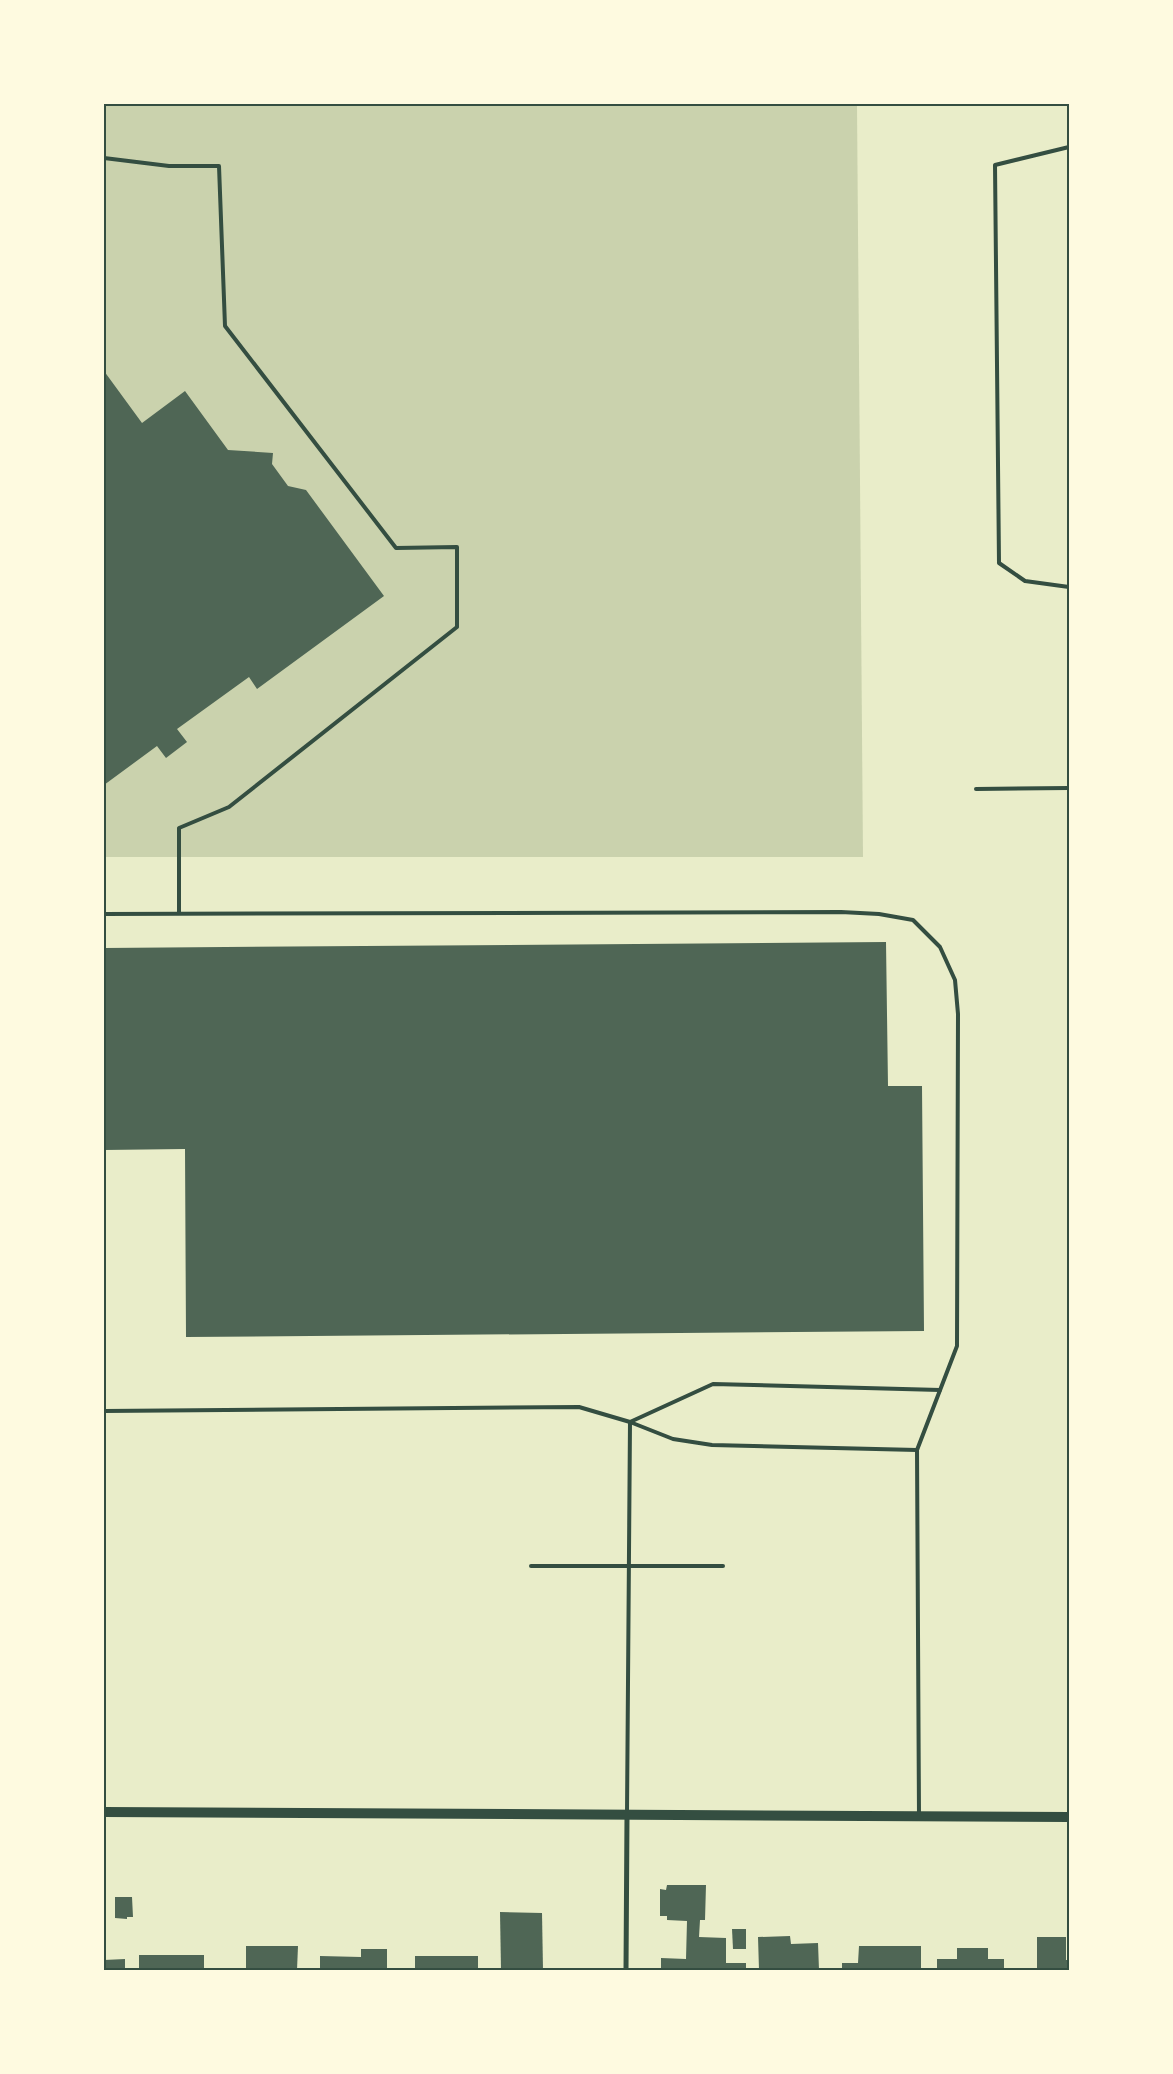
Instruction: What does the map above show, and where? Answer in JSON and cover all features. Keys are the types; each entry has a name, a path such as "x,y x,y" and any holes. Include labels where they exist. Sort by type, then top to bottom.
{"main road":[{"path":"104,1812 1069,1817"}],"street":[{"path":"626,1970 627,1815"}],"lane":[{"path":"1069,147 995,165 999,564 1025,581 1069,587"},
{"path":"104,158 169,166 218,166 225,326 396,548 457,547 457,627 229,807 179,828 179,913"},
{"path":"976,789 1069,788"},
{"path":"104,914 841,912 879,914 913,920 940,947 956,980 958,1014 957,1346 917,1450 918,1816"},
{"path":"630,1422 713,1384 940,1390"},
{"path":"104,1411 579,1407 630,1422 673,1439 712,1445 917,1450"},
{"path":"627,1815 630,1422"},
{"path":"531,1566 724,1566"}],"green space":[{"path":"104,104 857,106 863,857 104,857"}],"building":[{"path":"104,371 142,423 185,391 228,450 273,453 272,464 288,486 306,490 384,596 257,689 249,677 177,729 187,742 166,758 157,746 104,785"},
{"path":"886,942 888,1086 922,1086 924,1331 186,1337 185,1149 104,1150 104,948"},
{"path":"667,1885 706,1885 705,1920 700,1920 699,1937 726,1938 726,1963 746,1963 746,1970 661,1970 661,1958 686,1959 687,1921 667,1920 667,1916 660,1916 660,1889 666,1890"},
{"path":"115,1897 132,1897 133,1917 127,1917 127,1919 115,1918"},
{"path":"500,1912 542,1913 543,1970 501,1970"},
{"path":"732,1929 746,1929 746,1949 733,1949"},
{"path":"790,1936 791,1944 818,1943 819,1970 759,1970 758,1937"},
{"path":"1037,1937 1066,1937 1066,1960 1069,1960 1069,1970 1037,1970"},
{"path":"246,1946 298,1946 297,1970 246,1970"},
{"path":"859,1946 921,1946 921,1970 842,1970 842,1963 858,1963"},
{"path":"957,1948 988,1948 988,1959 1004,1959 1004,1970 937,1970 937,1959 957,1959"},
{"path":"361,1949 387,1949 387,1970 320,1970 320,1956 361,1957"},
{"path":"139,1955 204,1955 204,1970 139,1970"},
{"path":"415,1956 478,1956 478,1970 415,1970"},
{"path":"125,1959 125,1970 104,1970 104,1960"}]}
